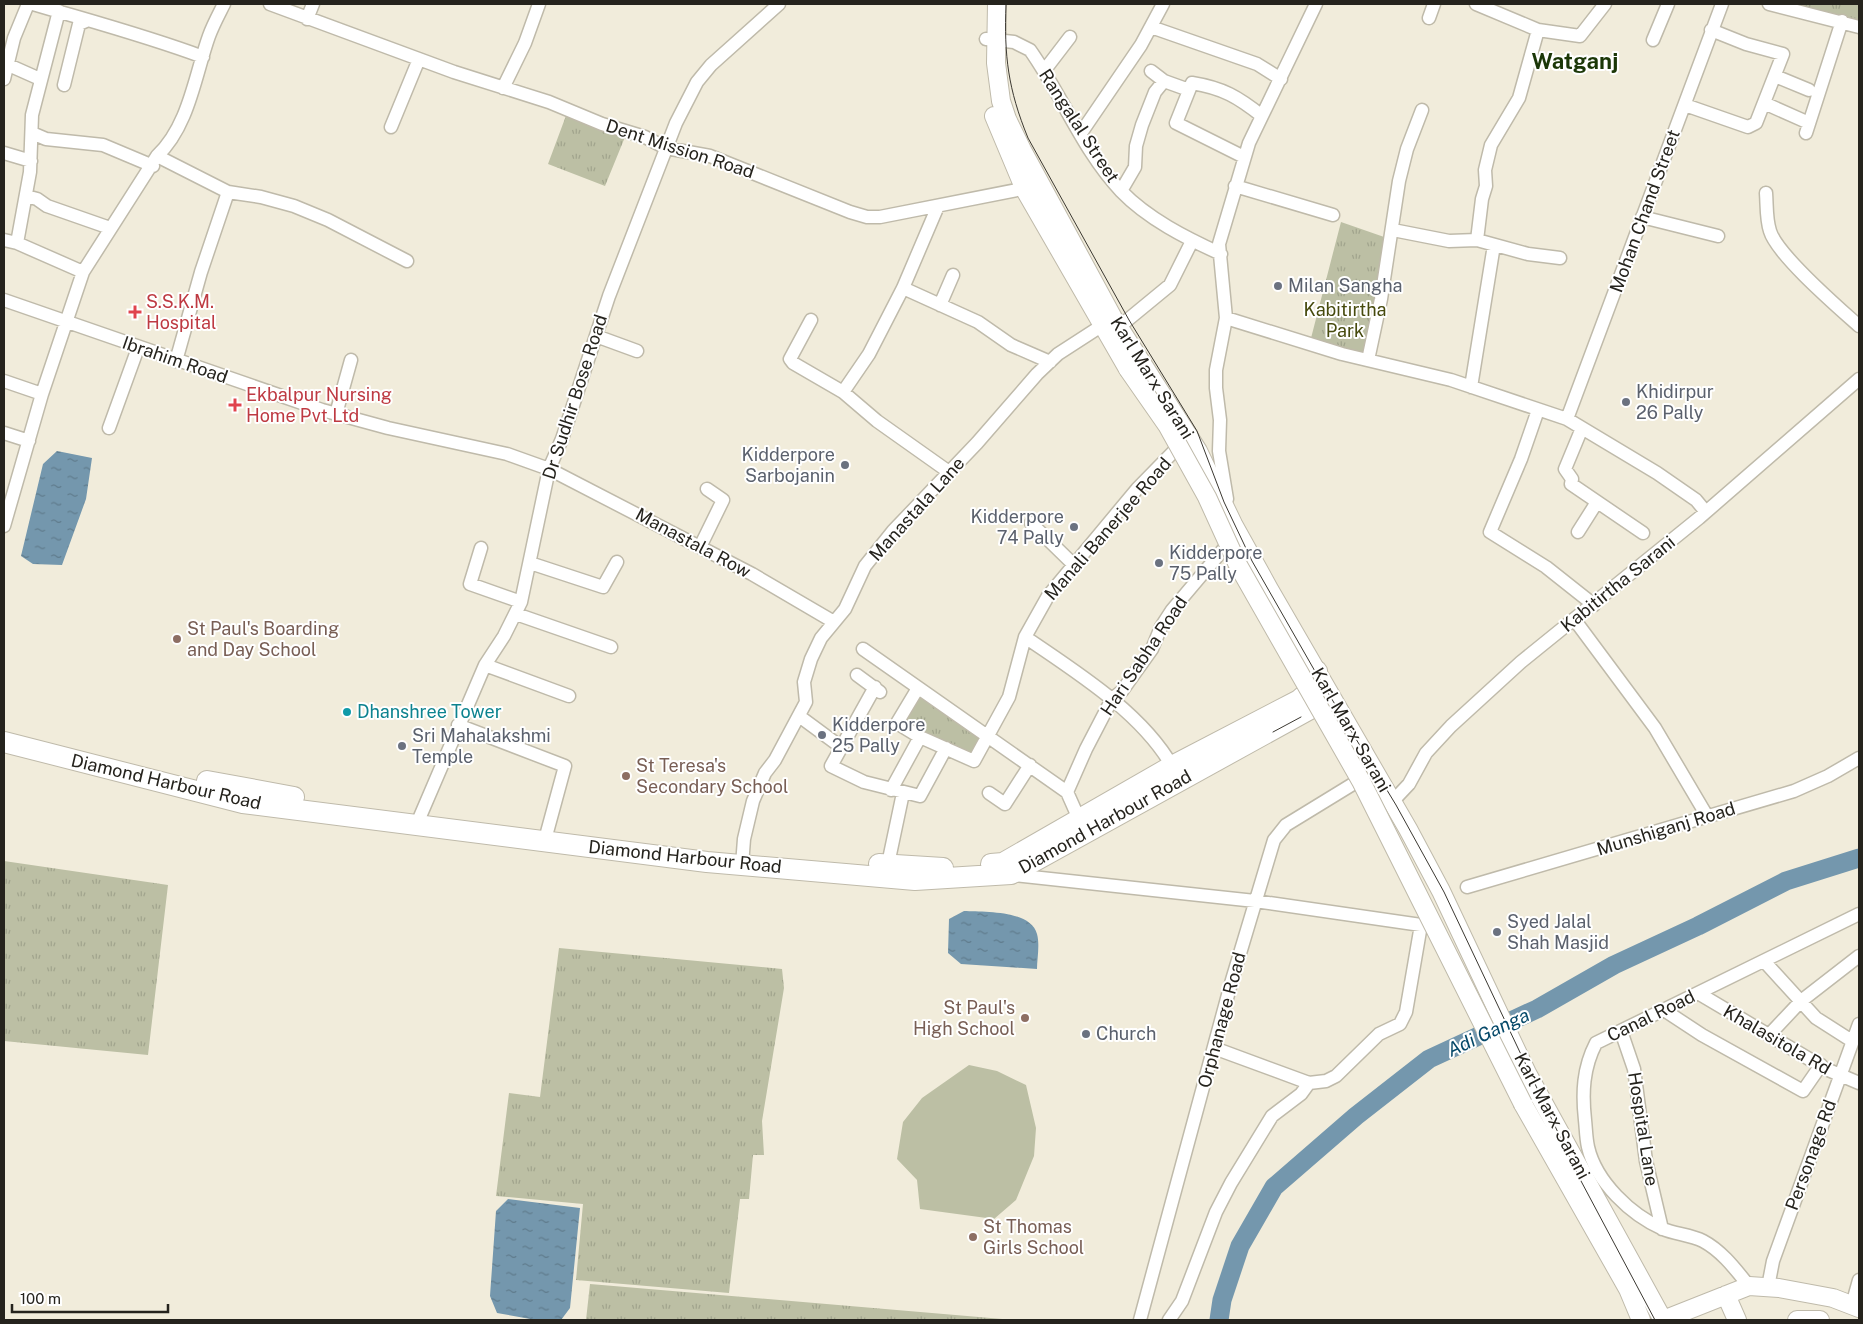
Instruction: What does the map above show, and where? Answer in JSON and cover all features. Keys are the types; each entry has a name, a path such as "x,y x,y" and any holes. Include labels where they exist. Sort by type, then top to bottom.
{"main road":[{"path":"987,4 991,40"},
{"path":"997,4 987,83 994,114 1033,187 1114,322 1128,369 1167,425 1207,497 1238,565 1361,781 1523,1104 1628,1289 1641,1320"},
{"name":"Karl Marx Sarani","path":"1114,322 1198,451 1269,590 1317,671 1330,698 1374,770 1441,891 1527,1073 1663,1320"},
{"name":"Diamond Harbour Road","path":"4,742 243,803 743,859 1007,869 1079,819 1172,766 1299,700 1307,693 1317,671"},
{"name":"Diamond Harbour Road","path":"4,732 213,783 419,819 915,880 1007,869 1330,698"},
{"path":"1523,1104 1527,1073"},
{"path":"1663,1320 1749,1286 1768,1286 1834,1298 1855,1306"},
{"path":"1726,1295 1737,1320"},
{"path":"1797,1320 1820,1320"}],"street":[{"path":"4,79 14,38 28,4"},
{"path":"33,4 86,21 154,39 202,57"},
{"path":"4,526 42,394 83,272 110,228 165,149 187,109 210,34 224,4"},
{"name":"Dent Mission Road","path":"270,4 419,59 549,102 602,124 645,137 666,148 710,156 867,217 880,217 1033,187"},
{"path":"308,19 312,4"},
{"path":"503,88 525,43 539,4"},
{"name":"Dr Sudhir Bose Road","path":"419,819 485,664 519,608 550,469 562,439 596,336 676,123 697,82 711,65 780,4"},
{"path":"1081,133 1151,27 1162,4"},
{"path":"1236,527 1223,487 1219,451 1220,420 1216,370 1226,318 1219,244 1244,157 1316,4"},
{"path":"1429,18 1434,4"},
{"path":"1476,4 1538,30 1580,36 1604,4"},
{"path":"1653,40 1668,4"},
{"name":"Mohan Chand Street","path":"1567,419 1722,4"},
{"path":"1769,4 1859,26"},
{"path":"17,243 31,161 32,115 40,79 51,48 59,11"},
{"path":"64,85 79,24 86,21"},
{"path":"1764,104 1808,128 1842,21"},
{"path":"1151,27 1257,64 1281,79"},
{"path":"1477,240 1482,199 1486,186 1485,170 1491,145 1519,98 1538,30"},
{"path":"1685,106 1748,127 1756,123 1783,54 1746,44 1711,30"},
{"path":"1044,71 1070,37"},
{"name":"Rangalal Street","path":"991,40 1014,42 1030,50 1081,133 1121,191 1152,217 1221,254"},
{"path":"391,127 419,59"},
{"path":"6,65 40,79"},
{"path":"1151,71 1164,81 1189,90"},
{"path":"1775,76 1809,90"},
{"path":"1121,191 1135,168 1136,146 1142,125 1155,92 1164,81"},
{"path":"1244,157 1176,123 1192,83 1215,87 1237,96 1262,116"},
{"path":"1368,360 1405,157 1422,110"},
{"path":"32,133 46,139 103,145 155,161 228,192 261,197 294,206 328,220 407,261"},
{"path":"4,153 31,161"},
{"path":"1235,186 1333,215"},
{"path":"176,361 201,272 228,192"},
{"path":"1766,193 1770,233 1809,280 1859,326"},
{"path":"26,196 37,198 47,206 110,228"},
{"path":"843,392 869,354 903,288 938,206"},
{"path":"1642,217 1718,236"},
{"path":"1393,230 1449,241 1477,240 1528,254 1560,258"},
{"path":"4,240 17,243 83,272"},
{"name":"Manastala Lane","path":"743,859 744,839 753,801 765,773 806,702 804,682 811,659 820,638 845,609 865,566 893,531 1058,354 1114,322 1170,285 1192,240"},
{"path":"1471,387 1494,246"},
{"path":"940,305 953,275"},
{"path":"903,288 978,322 1011,346 1050,362"},
{"name":"Ibrahim Road","path":"4,300 138,348 336,414 507,454 550,469"},
{"path":"1226,318 1259,330 1471,387 1567,419 1657,473 1696,500 1706,512"},
{"path":"811,320 790,359 843,392 876,421 949,472"},
{"path":"596,336 637,351"},
{"path":"109,428 138,348"},
{"path":"336,414 351,360"},
{"name":"Kabitirtha Sarani","path":"1392,802 1409,784 1426,753 1451,726 1533,651 1594,604 1706,512 1859,379"},
{"path":"4,381 42,394"},
{"path":"1538,410 1521,460 1490,532 1546,567 1594,604"},
{"path":"1582,428 1565,470 1572,479 1571,484 1643,533"},
{"path":"4,433 29,441"},
{"name":"Manali Banerjee Road","path":"946,748 974,761 989,737 1009,697 1025,637 1048,596 1137,489 1189,437"},
{"name":"Manastala Row","path":"550,469 752,574 834,622"},
{"path":"700,547 723,500 706,489"},
{"path":"1578,532 1597,502"},
{"path":"1031,523 1073,564"},
{"name":"Hari Sabha Road","path":"1067,792 1082,756 1112,699 1122,691 1152,649 1161,627 1172,610 1236,527"},
{"path":"480,548 470,584 519,608 611,647"},
{"path":"530,563 603,587 617,562"},
{"path":"1574,619 1655,728 1706,816"},
{"path":"1025,637 1112,699 1147,734 1172,766"},
{"path":"863,649 1067,792 1079,819"},
{"path":"485,664 569,696"},
{"path":"858,676 878,689 831,766 864,782 897,792 920,796 946,748 920,737 897,723 913,684"},
{"path":"799,716 841,747"},
{"path":"458,725 565,766 546,836"},
{"path":"888,864 897,792 920,737"},
{"name":"Munshiganj Road","path":"1467,887 1600,850 1706,816 1794,791 1828,776 1859,758"},
{"path":"989,793 1005,804 1030,765"},
{"name":"Orphanage Road","path":"1140,1320 1255,901 1274,840 1286,825 1374,770"},
{"path":"1007,869 1255,901 1421,925 1406,1012 1400,1024 1379,1034 1336,1076 1326,1081 1309,1083 1214,1048"},
{"name":"Canal Road","path":"1749,1286 1733,1265 1703,1241 1662,1229 1634,1210 1611,1190 1596,1167 1588,1147 1583,1082 1587,1059 1596,1043 1859,914"},
{"path":"1769,1035 1801,1001 1859,956"},
{"path":"1764,961 1816,1018 1852,1041"},
{"name":"Khalasitola Rd","path":"1698,993 1839,1075 1859,1082"},
{"path":"1664,1010 1702,1035 1803,1091 1821,1065"},
{"name":"Personage Rd","path":"1768,1286 1773,1261 1859,1024"},
{"name":"Hospital Lane","path":"1621,1031 1634,1069 1646,1161 1662,1229"},
{"path":"1169,1320 1182,1301 1216,1212 1231,1182 1272,1116 1301,1094 1309,1083"},
{"path":"1855,1306 1859,1280"}],"green space":[{"path":"1777,4 1859,4 1859,25"},
{"path":"567,113 625,137 605,186 548,164"},
{"name":"Kabitirtha Park","path":"1341,222 1387,238 1367,357 1310,342"},
{"path":"918,691 985,738 973,757 901,722"},
{"path":"4,861 168,885 148,1055 4,1041"},
{"path":"559,948 782,969 784,988 762,1121 764,1155 753,1155 749,1199 740,1199 729,1293 576,1280 583,1204 496,1196 509,1093 540,1097"},
{"path":"969,1065 997,1071 1026,1085 1036,1128 1034,1156 1016,1200 994,1219 920,1209 917,1180 897,1159 903,1122 922,1098"},
{"path":"590,1284 1014,1320 586,1320"}],"water":[{"path":"57,451 92,458 86,499 62,565 33,564 21,556 43,464"},
{"path":"964,911 994,912 1017,916 1026,920 1033,926 1038,938 1037,969 961,964 948,953 949,919"},
{"path":"508,1199 580,1208 570,1308 561,1320 536,1320 497,1313 490,1296 496,1211"}],"waterway":[{"name":"Adi Ganga","path":"1219,1320 1222,1300 1240,1246 1274,1187 1356,1116 1429,1059 1537,1009 1614,965 1698,926 1786,881 1859,858"}],"tram line":[{"path":"1006,4 1006,40 1009,72 1016,104 1028,138 1129,320 1197,431 1224,502 1252,561 1316,673 1396,805 1444,892 1581,1181 1655,1320"},
{"path":"1273,732 1301,717"}],"place":[{"name":"Milan Sangha","path":"1278,286"},
{"name":"S.S.K.M. Hospital","path":"135,312"},
{"name":"Khidirpur 26 Pally","path":"1626,402"},
{"name":"Ekbalpur Nursing Home Pvt Ltd","path":"235,405"},
{"name":"Kidderpore Sarbojanin","path":"845,465"},
{"name":"Kidderpore 74 Pally","path":"1074,527"},
{"name":"Kidderpore 75 Pally","path":"1159,563"},
{"name":"St Paul's Boarding and Day School","path":"177,639"},
{"name":"Dhanshree Tower","path":"347,712"},
{"name":"Kidderpore 25 Pally","path":"822,735"},
{"name":"Sri Mahalakshmi Temple","path":"402,746"},
{"name":"St Teresa's Secondary School","path":"626,776"},
{"name":"Syed Jalal Shah Masjid","path":"1497,932"},
{"name":"St Paul's High School","path":"1025,1018"},
{"name":"Church","path":"1086,1034"},
{"name":"St Thomas Girls School","path":"973,1237"}],"district":[{"name":"Watganj","path":"1575,61"}]}
